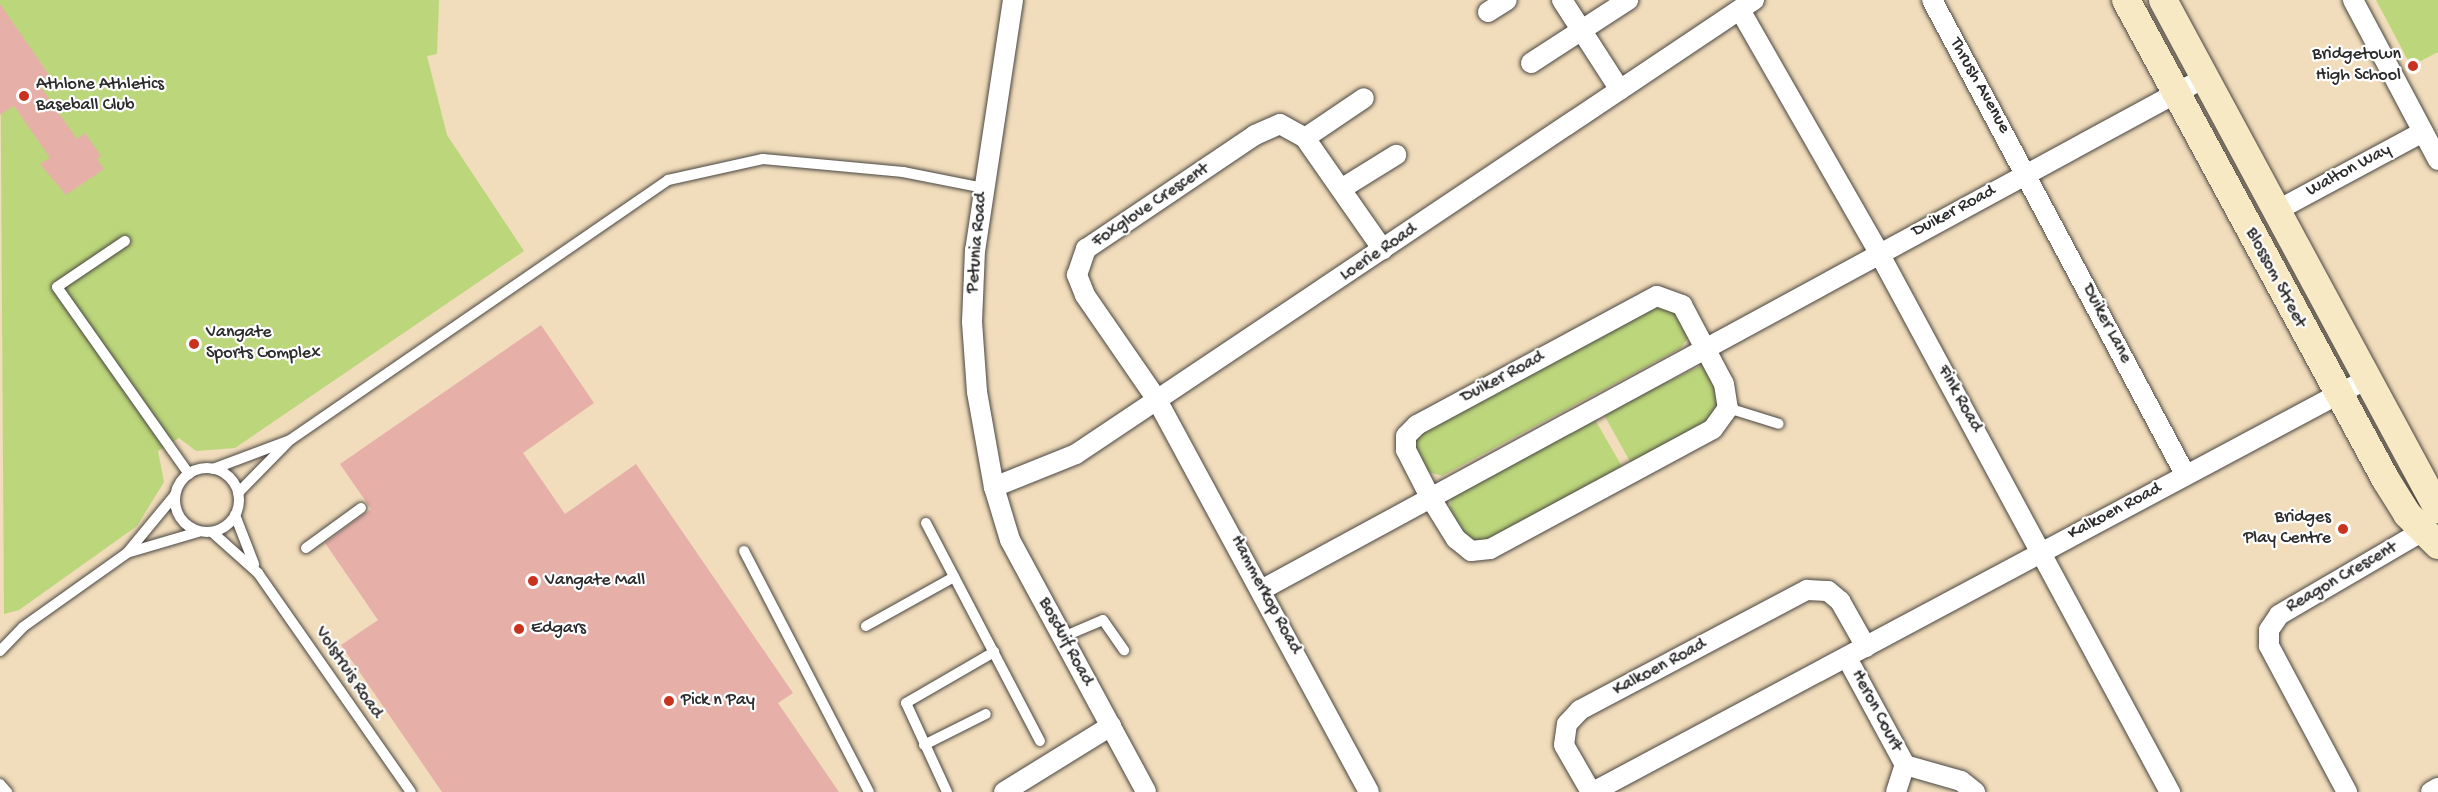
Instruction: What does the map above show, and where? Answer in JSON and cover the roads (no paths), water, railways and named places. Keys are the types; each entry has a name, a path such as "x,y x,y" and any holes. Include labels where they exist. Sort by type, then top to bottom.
{"street":[{"path":"1488,12 1507,0"},
{"path":"1562,0 1620,90"},
{"path":"1531,63 1628,0"},
{"name":"Thrush Avenue","path":"1932,0 2026,173"},
{"name":"Blossom Street","path":"2126,0 2337,394 2386,480 2430,539"},
{"name":"Blossom Street","path":"2163,0 2365,380 2411,465 2438,509"},
{"path":"2353,0 2438,160"},
{"name":"Petunia Road","path":"994,487 976,392 972,322 984,188 1013,1"},
{"name":"Loerie Road","path":"994,487 1052,468 1158,400 1747,5"},
{"name":"Fink Road","path":"1747,5 2170,792"},
{"name":"Duiker Road","path":"1263,589 2204,78"},
{"path":"1364,98 1305,138 1383,250"},
{"name":"Foxglove Crescent","path":"1158,400 1084,295 1078,263 1086,249 1270,127 1292,126 1305,138"},
{"name":"Walton Way","path":"2276,211 2423,132"},
{"path":"1341,189 1396,155"},
{"name":"Duiker Lane","path":"2026,173 2185,474"},
{"name":"Duiker Road","path":"1657,296 1682,305 1706,349 1724,384 1728,408 1713,429 1490,549 1471,551 1456,539 1430,497 1406,450 1406,436 1427,419 1657,296"},
{"name":"Kalkoen Road","path":"1866,646 1828,591 1797,595 1580,710 1568,723 1564,745 1592,792 1613,788 1866,646 2365,380"},
{"name":"Hammerkop Road","path":"1158,400 1263,589 1369,792"},
{"path":"2386,480 2411,465"},
{"name":"Bosduif Road","path":"994,487 1011,540 1146,792"},
{"name":"Reagon Crescent","path":"2347,792 2269,646 2269,630 2279,615 2430,539"},
{"name":"Heron Court","path":"1847,658 1905,765 1961,781 1975,792"},
{"path":"1004,792 1111,726"},
{"name":"Heron Court","path":"1896,792 1905,765"},
{"path":"2431,792 2438,788"}],"lane":[{"path":"238,494 290,440 668,180 763,159 903,172 984,188"},
{"path":"124,241 57,287 189,474"},
{"path":"1728,408 1779,424"},
{"path":"0,651 23,627 127,553 175,495 189,474 213,469 290,440"},
{"path":"127,553 206,532 235,514 238,494 233,482 213,469"},
{"path":"175,495 178,514 206,532"},
{"path":"306,548 361,508"},
{"name":"Volstruis Road","path":"235,514 258,573 411,792"},
{"path":"926,523 1040,741"},
{"name":"Volstruis Road","path":"206,532 258,573"},
{"path":"744,551 869,792"},
{"path":"866,626 954,577"},
{"path":"1063,637 1103,620 1124,650"},
{"path":"947,792 907,710 910,697 994,652"},
{"path":"924,745 986,714"},
{"path":"0,784 6,792"}],"place":[{"name":"Bridgetown High School","path":"2413,66"},
{"name":"Athlone Athletics Baseball Club","path":"24,96"},
{"name":"Vangate Sports Complex","path":"194,344"},
{"name":"Bridges Play Centre","path":"2343,529"},
{"name":"Vangate Mall","path":"533,581"},
{"name":"Edgars","path":"519,629"},
{"name":"Pick n Pay","path":"669,701"}]}
